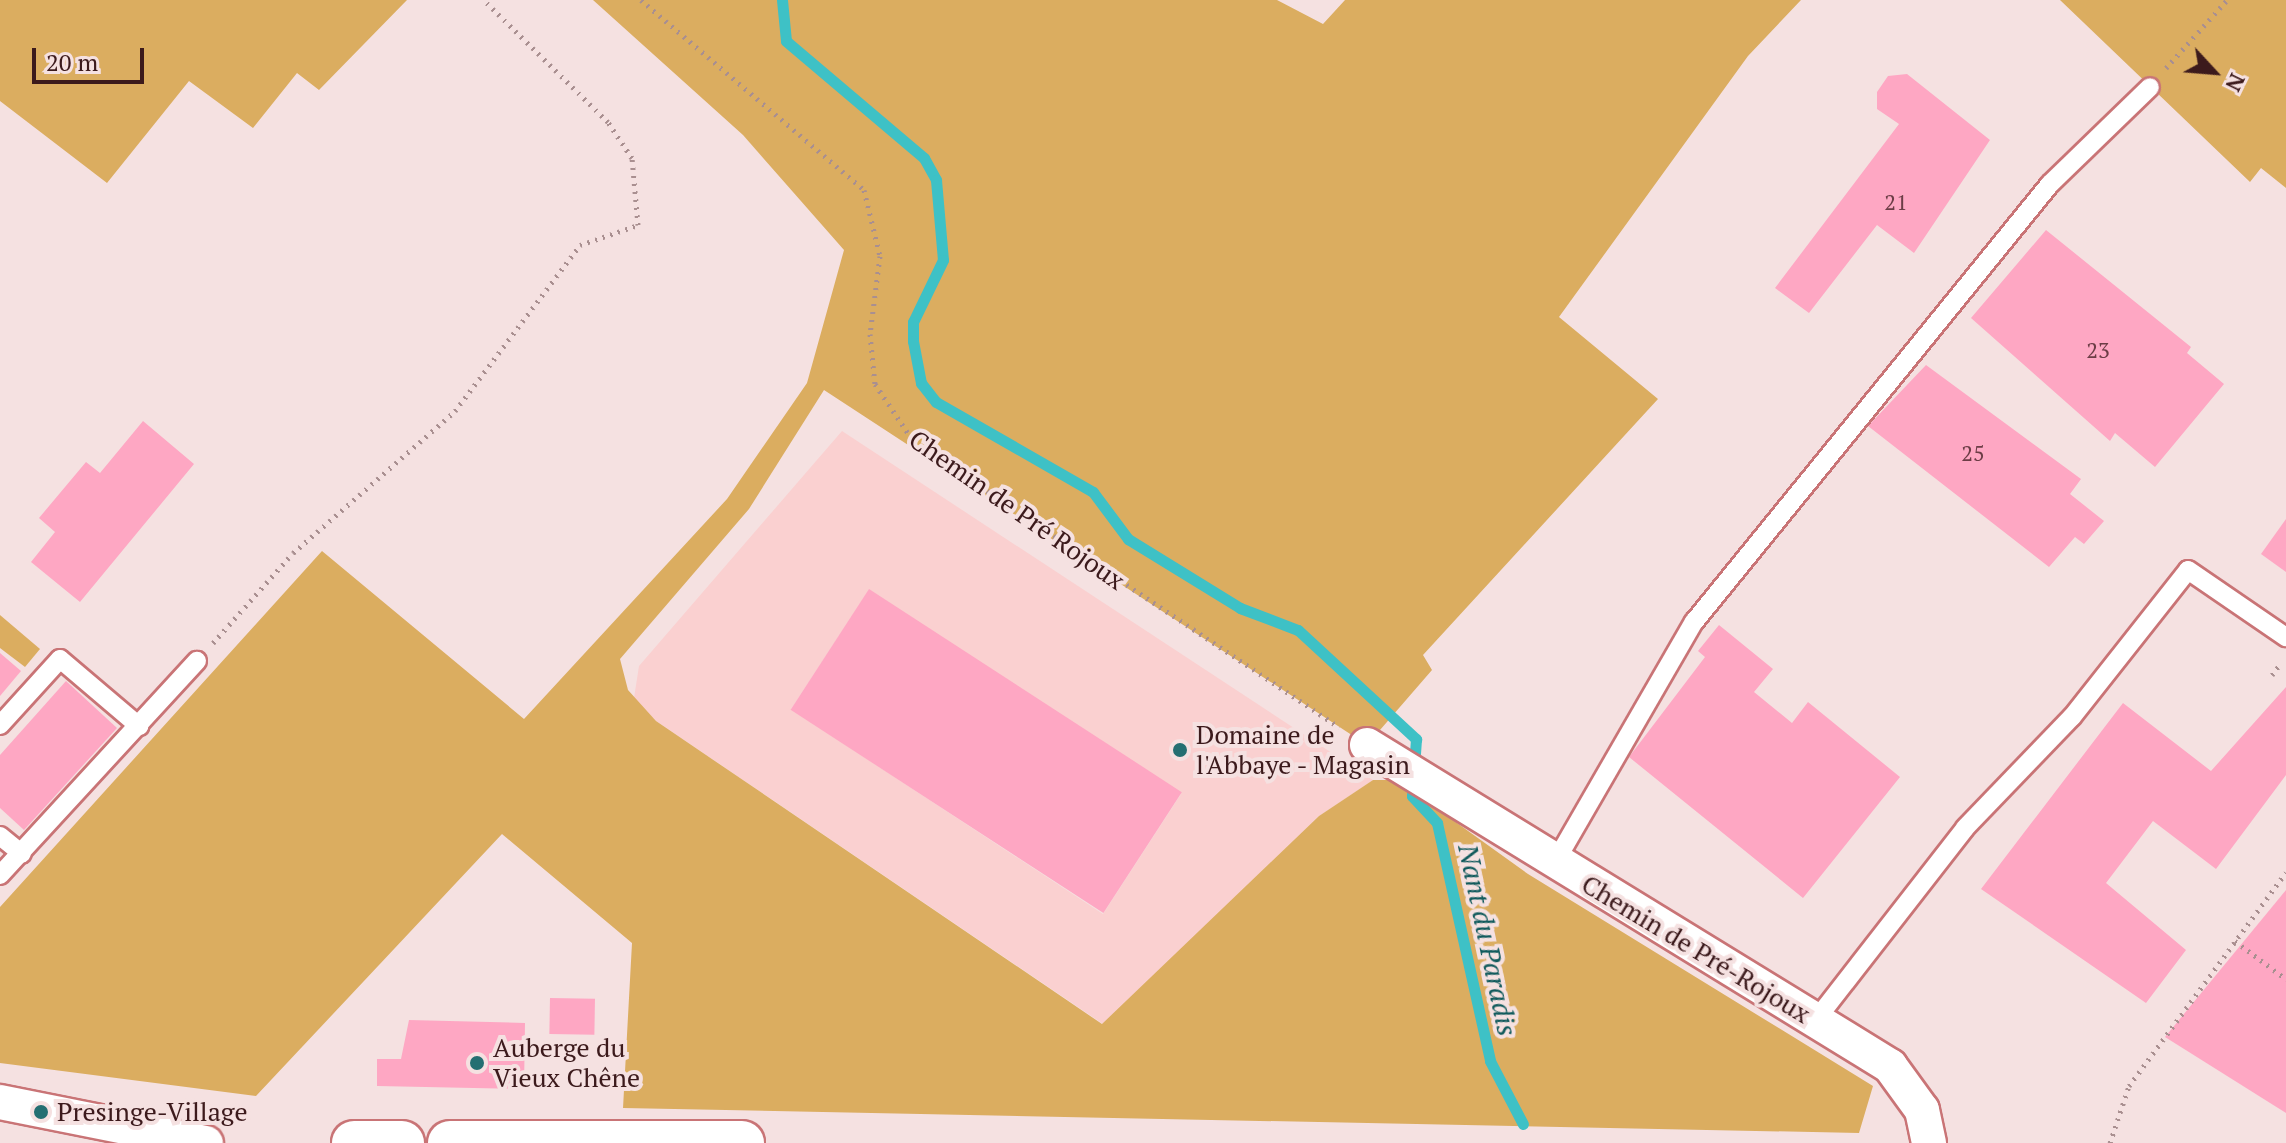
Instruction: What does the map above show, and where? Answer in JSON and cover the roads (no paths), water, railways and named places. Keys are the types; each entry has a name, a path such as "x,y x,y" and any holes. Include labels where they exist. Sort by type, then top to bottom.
{"street":[{"name":"Chemin de Pré-Rojoux","path":"1367,745 1554,864 1815,1021 1908,1083 1929,1143"},
{"path":"0,1102 206,1143"},
{"path":"354,1143 402,1143"},
{"path":"450,1143 742,1143"}],"lane":[{"path":"1554,864 1694,622 2050,184 2150,87"},
{"path":"1815,1021 1965,828 2072,717 2188,570 2286,637"},
{"path":"0,725 60,659 139,726"},
{"path":"0,875 197,661"},
{"path":"0,836 22,854"}],"waterway":[{"name":"Nant du Paradis","path":"782,0 786,41 924,158 936,180 943,260 913,322 913,341 921,383 936,402 1093,492 1128,539 1240,608 1298,630 1416,739 1412,796 1437,823 1490,1061 1523,1124"}],"place":[{"name":"Domaine de l'Abbaye - Magasin","path":"1180,750"},
{"name":"Auberge du Vieux Chêne","path":"477,1063"},
{"name":"Presinge-Village","path":"41,1112"}]}
